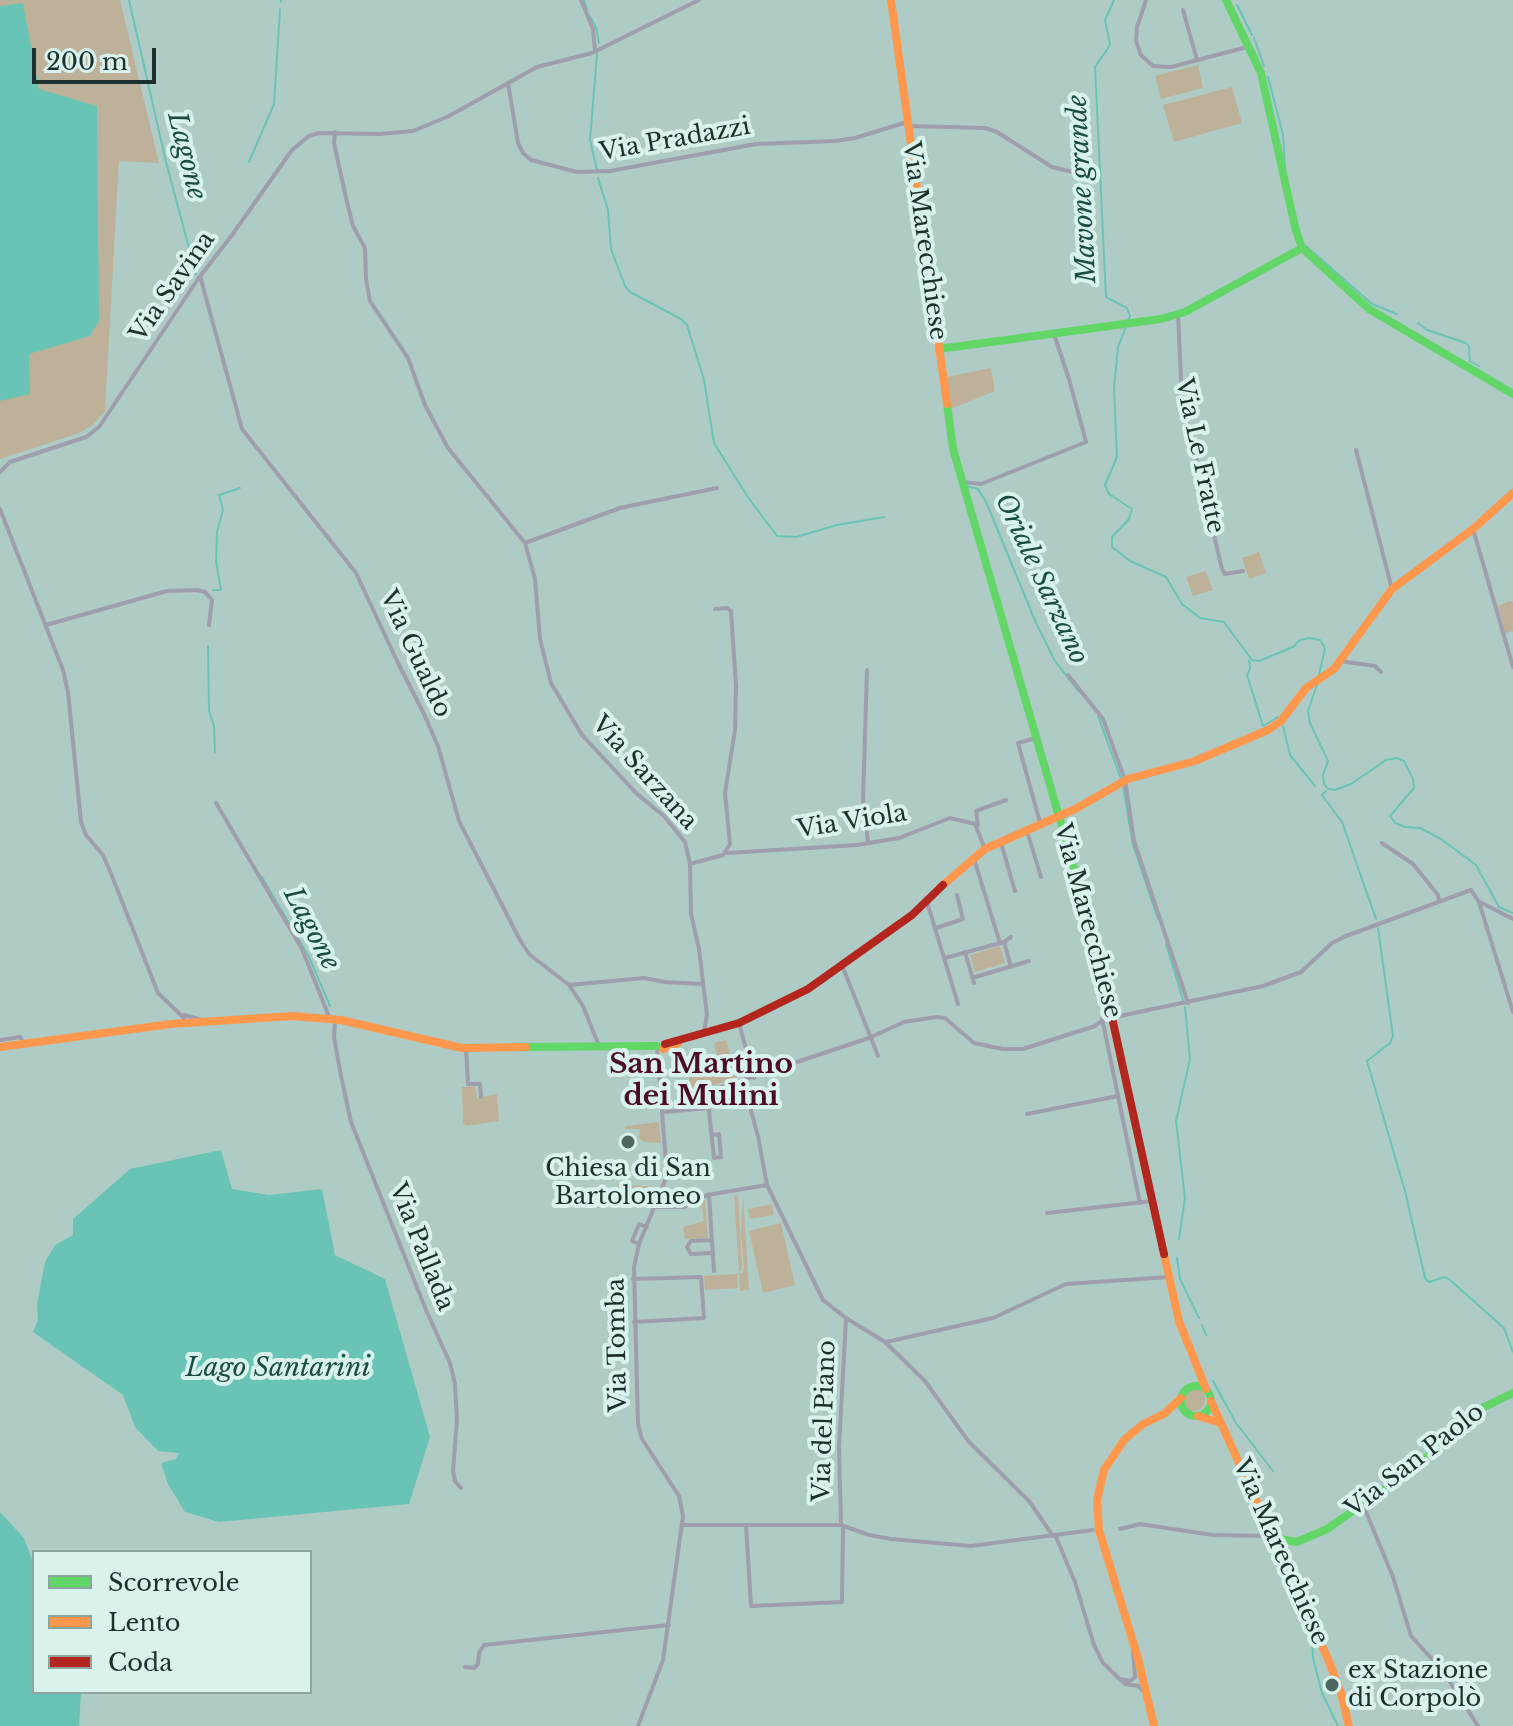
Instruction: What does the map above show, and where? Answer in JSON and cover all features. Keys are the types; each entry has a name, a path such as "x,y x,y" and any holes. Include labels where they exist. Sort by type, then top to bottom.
{"main road":[{"name":"Via Marecchiese","path":"891,0 953,449 1097,948 1179,1321 1206,1389"},
{"path":"1226,0 1261,73 1302,248 1369,309 1513,394"},
{"path":"939,349 1136,323 1178,314 1302,248"},
{"path":"0,1047 205,1020 292,1016 332,1019 466,1048 673,1047 687,1039 739,1023 791,1000 842,965 927,902 985,849 1044,824 1125,780 1195,761 1268,730 1281,721 1306,688 1326,677 1392,589 1473,529 1513,493"},
{"path":"1044,824 1063,831"},
{"path":"1155,1725 1099,1530 1099,1489 1109,1461 1124,1440 1143,1424 1164,1414 1181,1398 1197,1376 1198,1364"},
{"path":"1190,1387 1206,1389 1211,1401 1207,1411 1198,1416"},
{"name":"Via San Paolo","path":"1274,1537 1297,1542 1308,1539 1416,1467 1478,1410 1513,1393"},
{"path":"1181,1398 1186,1412"},
{"name":"Via Marecchiese","path":"1211,1401 1328,1659 1349,1726"},
{"path":"1164,1414 1186,1412 1214,1419 1224,1425"}],"street":[{"path":"581,0 593,29 596,52"},
{"name":"Via Savina","path":"0,472 10,462 86,437 99,427 200,276 292,150 309,136 335,132 380,134 413,131 449,116 537,67 596,52 699,0"},
{"path":"1146,0 1135,33 1141,55 1153,66 1161,68 1249,46"},
{"path":"1183,10 1197,60"},
{"name":"Via Pradazzi","path":"508,83 518,143 523,153 531,160 577,172 610,171 756,144 835,141 908,124"},
{"path":"908,124 985,128 997,132 1052,167 1081,174"},
{"name":"Via Sarzana","path":"335,132 334,143 353,226 365,248 370,301 408,358 425,405 448,448 525,543 535,579 540,639 555,691 582,735 637,794 678,830 685,842 690,864 691,914 707,1015 704,1035"},
{"name":"Via Gualdo","path":"200,276 242,429 356,573 433,735 459,821 520,940 529,954 569,985 583,1006 599,1046"},
{"name":"Via Le Fratte","path":"1178,314 1182,400 1222,569 1225,574 1243,571"},
{"path":"961,481 981,484 1086,442 1054,334"},
{"path":"1356,450 1392,589"},
{"path":"525,543 620,508 717,488"},
{"path":"0,509 46,625 68,692 81,822 86,835 103,855 158,993 184,1015 205,1020"},
{"path":"1473,529 1513,667"},
{"path":"46,625 167,591 197,590 205,592 212,600 209,625"},
{"path":"715,609 727,608 731,611 736,686 735,730 725,793 730,837 726,853"},
{"path":"1340,661 1375,666 1381,672"},
{"path":"867,670 863,800 868,842"},
{"path":"1068,675 1103,719 1125,780 1134,841 1188,1003"},
{"path":"1036,738 1018,743 1044,824"},
{"path":"985,849 976,811 1006,800"},
{"name":"Via Pallada","path":"216,803 302,949 332,1019 351,1122 450,1364 455,1384 457,1420 453,1471 455,1481 461,1488"},
{"name":"Via Viola","path":"690,864 726,853 794,851 899,838 950,818 968,821 979,827"},
{"path":"1027,831 1041,877"},
{"path":"1001,842 1015,891"},
{"path":"1382,843 1413,864 1438,895 1439,902"},
{"path":"974,857 1011,967"},
{"path":"712,1135 719,1134 721,1157 714,1158 707,1092 869,1038 904,1022 937,1017 950,1022 974,1043 1003,1049 1023,1049 1095,1026 1102,1018 1112,1015 1157,1010 1263,986 1301,972 1332,943 1346,936 1471,890 1479,902 1513,1012"},
{"path":"936,928 963,919 957,895"},
{"path":"927,902 958,1004"},
{"path":"1479,902 1513,919"},
{"path":"945,958 1011,937"},
{"path":"965,952 973,981 1029,961"},
{"path":"842,965 878,1056"},
{"path":"569,985 644,978 703,984"},
{"path":"173,1008 181,1023"},
{"path":"1102,1018 1140,1203"},
{"path":"739,1023 754,1078"},
{"path":"0,1040 20,1037 25,1044"},
{"name":"Via Tomba","path":"638,1726 663,1660 682,1525 679,1496 648,1451 639,1429 634,1322 633,1279 639,1244 667,1176 657,1062 660,1046"},
{"path":"466,1048 468,1084 480,1084 481,1097"},
{"path":"743,1082 767,1185 823,1300 885,1342 925,1381 969,1442 1029,1501 1054,1536 1075,1582 1094,1645 1103,1663 1128,1686 1139,1686 1151,1711"},
{"path":"1027,1114 1118,1096"},
{"path":"663,1113 709,1108"},
{"path":"655,1207 684,1207 709,1195 767,1185"},
{"path":"709,1195 714,1271"},
{"path":"1047,1213 1152,1201"},
{"name":"Via Tomba","path":"639,1244 632,1240 639,1224 647,1227"},
{"path":"712,1240 691,1241 687,1247 691,1254 713,1253"},
{"path":"633,1279 701,1277 704,1318 634,1322"},
{"path":"885,1342 993,1318 1066,1284 1169,1277"},
{"name":"Via del Piano","path":"746,1525 751,1606 842,1602 839,1447 846,1318"},
{"path":"1360,1506 1366,1512 1393,1577 1411,1636 1443,1671 1478,1726"},
{"path":"1120,1529 1140,1524 1213,1535 1274,1537"},
{"path":"682,1525 842,1526 891,1539 971,1546 1093,1530"},
{"path":"465,1667 474,1668 478,1664 480,1648 484,1645 669,1625"},
{"path":"1119,1678 1130,1681 1135,1677 1134,1645"}],"shaded area":[{"path":"0,0 120,0 159,163 119,161 105,411 93,425 79,433 0,459"},
{"path":"1198,65 1203,88 1161,99 1155,76"},
{"path":"1232,87 1242,123 1174,142 1163,105"},
{"path":"991,368 995,391 951,409 947,377"},
{"path":"1259,552 1266,573 1249,579 1242,558"},
{"path":"1206,571 1213,590 1193,596 1186,577"},
{"path":"1513,602 1513,631 1505,633 1498,606"},
{"path":"1000,946 1005,963 975,972 970,955"},
{"path":"726,1040 737,1079 690,1091 688,1063 718,1059 714,1043"},
{"path":"475,1086 477,1098 497,1094 499,1121 466,1126 463,1122 462,1087"},
{"path":"659,1122 661,1143 644,1142 639,1138 640,1129 625,1129 625,1126"},
{"path":"618,1184 655,1187 653,1202 617,1199"},
{"path":"743,1194 749,1290 740,1291 739,1273 743,1273 744,1267 741,1233"},
{"path":"738,1195 742,1264 741,1271 734,1196"},
{"path":"705,1200 708,1238 685,1239 683,1227 704,1221 701,1201"},
{"path":"772,1204 774,1215 750,1219 748,1209"},
{"path":"781,1223 795,1285 763,1293 749,1231"},
{"path":"737,1274 738,1288 705,1290 704,1276"},
{"path":"1194,1389 1202,1392 1205,1400 1202,1408 1194,1411 1186,1408 1183,1400 1186,1392"}],"water":[{"path":"23,3 39,89 97,106 99,321 90,336 29,354 30,394 0,401 0,6"},
{"name":"Lago Santarini","path":"221,1150 232,1189 269,1195 322,1189 335,1255 385,1279 430,1437 409,1504 219,1522 185,1512 168,1484 161,1463 176,1459 179,1453 158,1451 135,1427 123,1395 33,1332 38,1320 37,1304 45,1262 55,1245 73,1235 73,1219 130,1169"},
{"path":"0,1512 24,1538 32,1559 32,1694 81,1694 79,1726 0,1726"}],"waterway":[{"name":"Lagone","path":"129,0 166,162 196,274"},
{"name":"Oriale Sarzano","path":"584,0 587,9"},
{"name":"Mavone grande","path":"1114,0 1105,20 1110,45 1095,67 1106,297 1127,308 1128,321"},
{"path":"1237,5 1252,35"},
{"path":"249,162 274,104 280,9"},
{"name":"Oriale Sarzano","path":"589,15 596,27 599,43"},
{"path":"1254,38 1264,66"},
{"name":"Oriale Sarzano","path":"597,54 590,140 597,170"},
{"path":"1268,77 1283,135 1285,169"},
{"name":"Oriale Sarzano","path":"598,178 608,210 611,249 625,286 630,292 687,325 704,380 714,443 747,496 777,536 796,537 837,525 884,517"},
{"path":"1306,246 1372,304 1397,314"},
{"path":"1418,323 1427,330 1466,343 1470,361 1479,366"},
{"name":"Mavone grande","path":"1126,327 1118,347 1114,388 1117,457 1105,485 1109,494 1132,509 1129,519 1112,537 1112,547 1130,561 1166,577 1182,604 1200,618 1224,622 1252,660 1259,661 1293,647 1300,640 1320,640 1325,648 1319,675"},
{"name":"Oriale Sarzano","path":"966,486 978,489 987,504 1036,623 1055,661 1079,692"},
{"name":"Lagone","path":"213,590 221,590 216,561 217,532 223,510 219,495 240,488"},
{"name":"Lagone","path":"208,646 209,711 214,726 215,752"},
{"name":"Mavone grande","path":"1249,660 1247,675 1263,726 1278,717"},
{"name":"Mavone grande","path":"1318,682 1308,711 1310,723 1328,761 1323,775 1328,789 1335,790 1351,784 1386,760 1397,758 1404,761 1414,788 1390,816 1395,823 1420,828 1476,865 1499,907 1513,913"},
{"name":"Oriale Sarzano","path":"1098,716 1121,779"},
{"name":"Mavone grande","path":"1283,726 1290,755 1315,786"},
{"name":"Oriale Sarzano","path":"1123,786 1133,845 1158,919"},
{"path":"1326,791 1322,795 1342,822 1376,919"},
{"name":"Lagone","path":"262,877 309,957 330,1006"},
{"path":"1378,928 1393,1036 1390,1043 1367,1061 1405,1191 1425,1278 1429,1282 1445,1277 1450,1280 1504,1328 1513,1352"},
{"name":"Oriale Sarzano","path":"1166,944 1183,1000"},
{"name":"Oriale Sarzano","path":"1179,1239 1185,1198 1176,1121 1190,1059 1185,1007"},
{"name":"Oriale Sarzano","path":"1177,1258 1180,1279 1199,1318"},
{"name":"Oriale Sarzano","path":"1202,1325 1206,1335"},
{"name":"Oriale Sarzano","path":"1213,1381 1236,1423 1273,1471"},
{"name":"Oriale Sarzano","path":"1312,1637 1313,1658 1322,1693 1338,1726"}],"traffic: fast":[{"path":"1226,0 1261,73 1302,248 1369,309 1513,394"},
{"path":"939,349 1161,319 1185,312 1302,248"},
{"path":"947,404 953,449 1097,948 1111,1013"},
{"path":"526,1047 657,1046"},
{"path":"1196,1386 1207,1390 1211,1401 1207,1412 1196,1416 1185,1412 1181,1401 1185,1390 1196,1386"},
{"path":"1274,1538 1297,1542 1327,1529 1416,1467 1478,1410 1513,1393"}],"traffic: slow":[{"path":"891,0 947,404"},
{"path":"943,885 985,849 1075,809 1128,779 1195,761 1268,730 1281,721 1306,688 1334,669 1392,589 1473,529 1513,493"},
{"path":"0,1047 171,1024 292,1016 341,1020 462,1048 526,1047"},
{"path":"663,1049 678,1043"},
{"path":"1164,1254 1179,1321 1206,1389"},
{"path":"1154,1726 1138,1658 1099,1530 1097,1500 1104,1470 1124,1440 1143,1424 1164,1414 1181,1398"},
{"path":"1211,1401 1328,1659 1349,1726"},
{"path":"1198,1416 1221,1423"}],"traffic: jam":[{"path":"665,1044 739,1023 808,989 912,915 943,885"},
{"path":"1111,1013 1164,1254"}],"place":[{"name":"Chiesa di San Bartolomeo","path":"628,1142"},
{"name":"ex Stazione di Corpolò","path":"1332,1685"}],"district":[{"name":"San Martino dei Mulini","path":"701,1081"}]}
